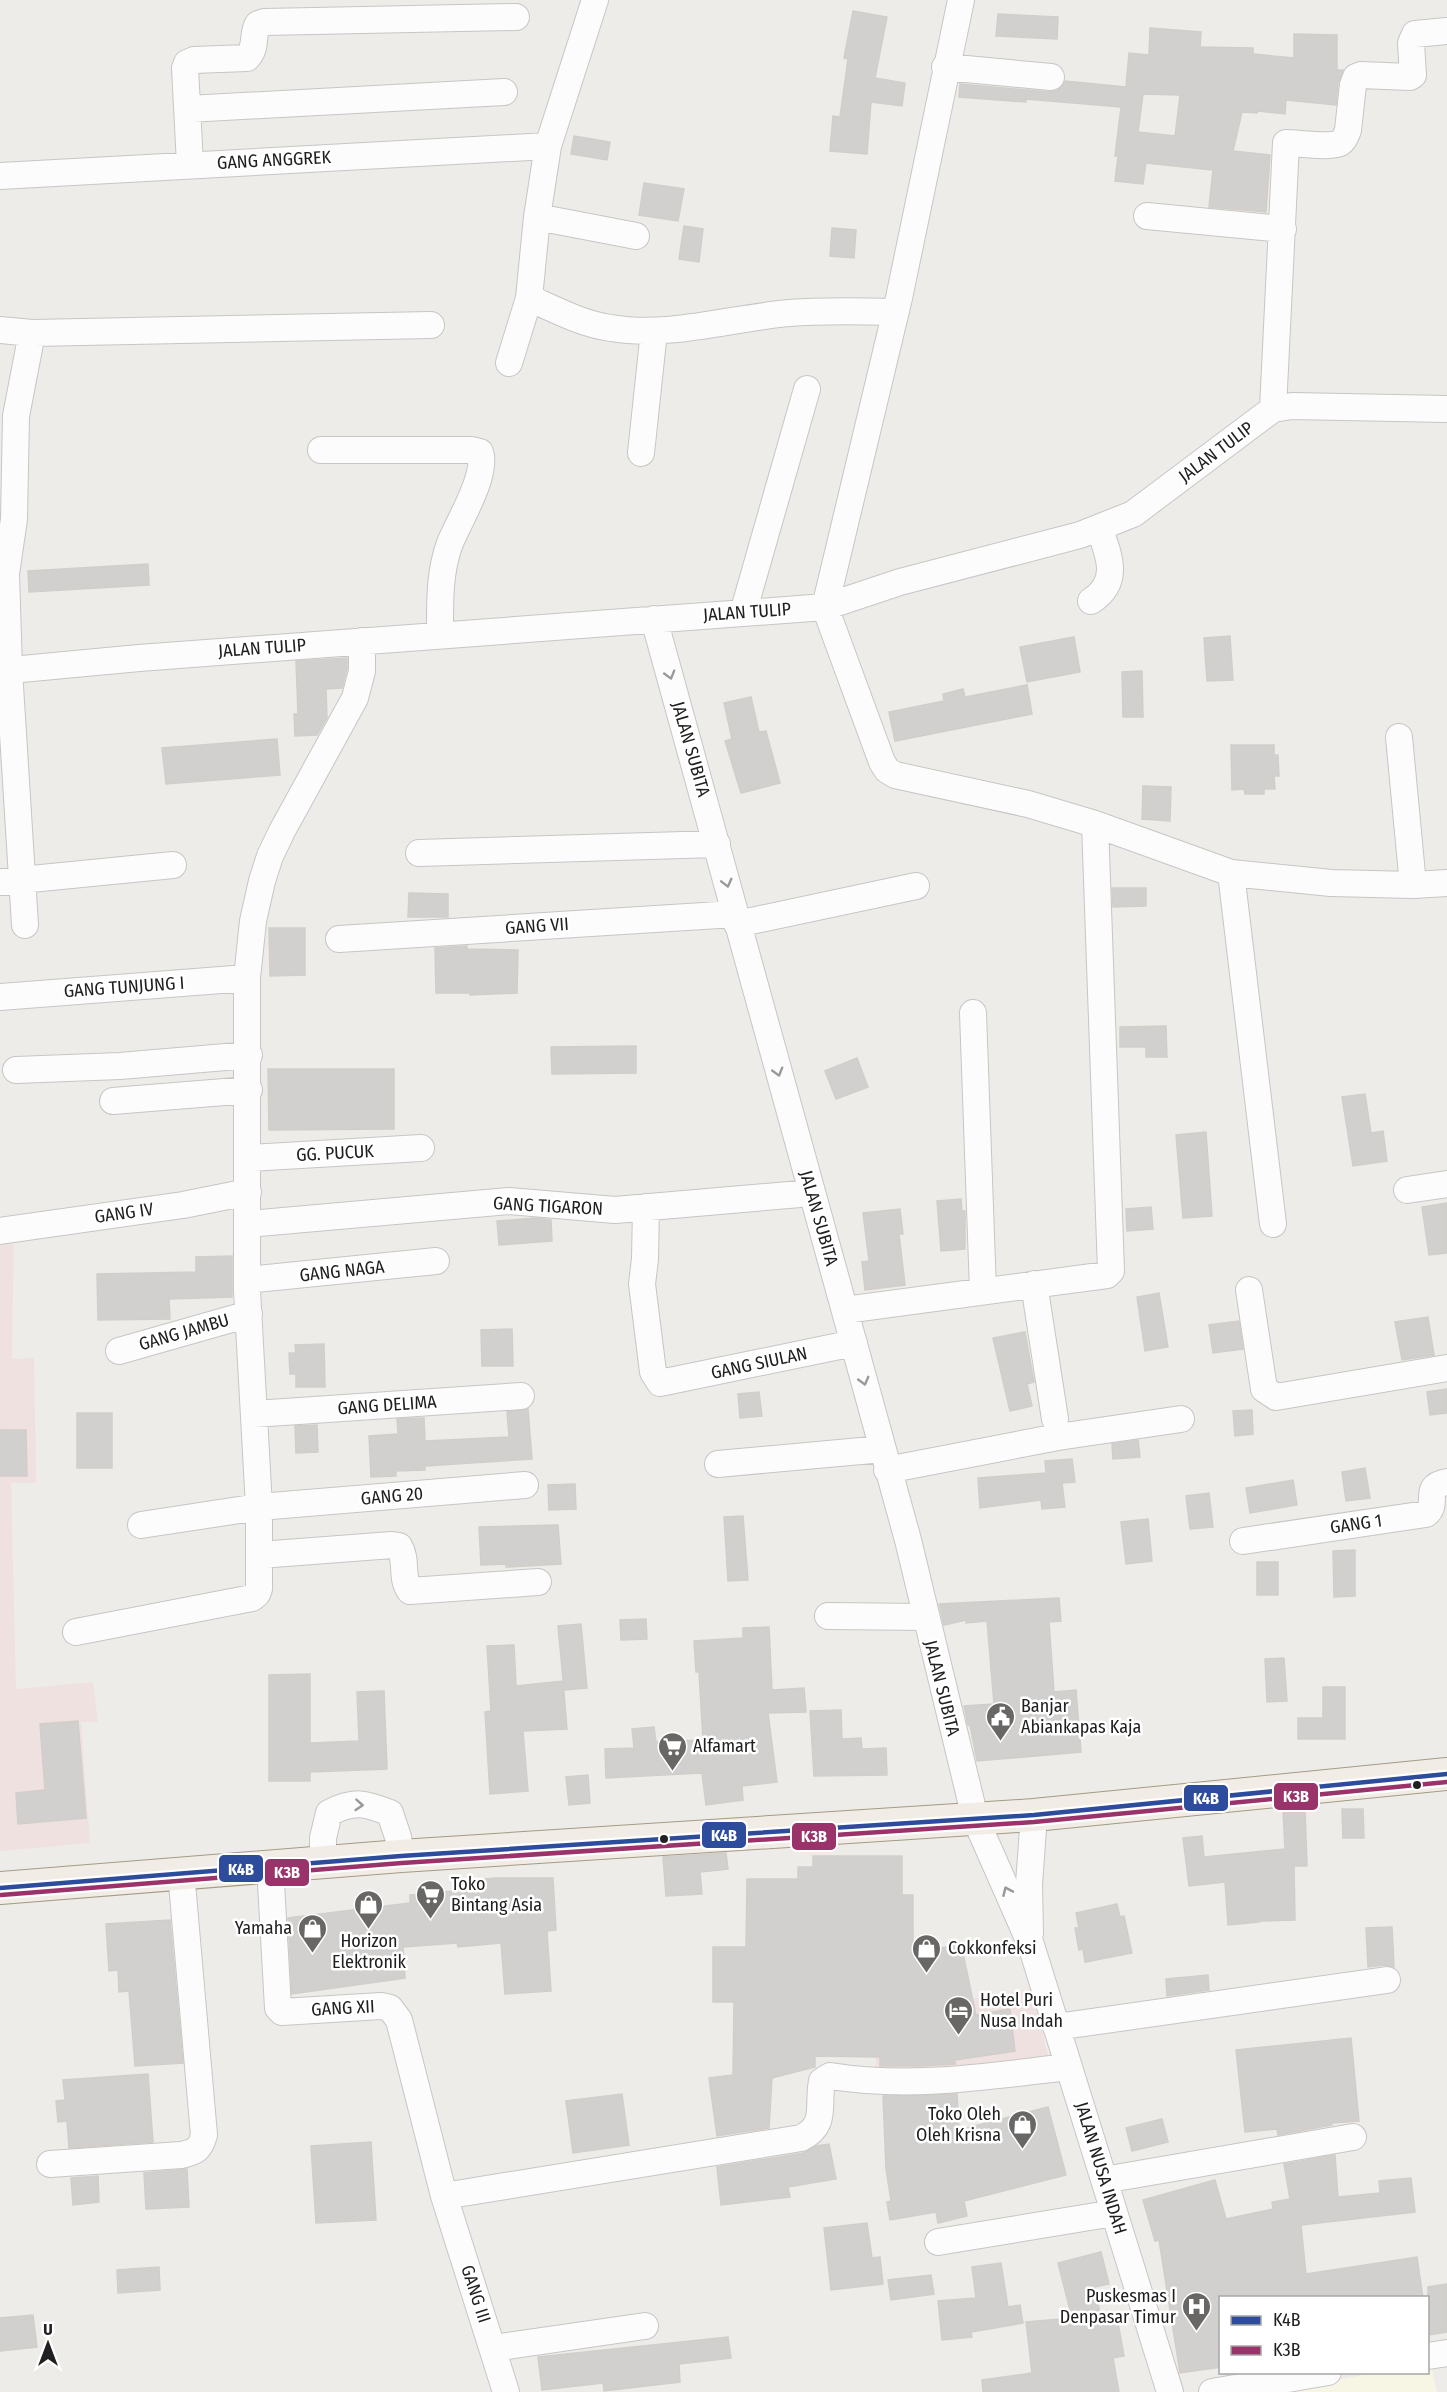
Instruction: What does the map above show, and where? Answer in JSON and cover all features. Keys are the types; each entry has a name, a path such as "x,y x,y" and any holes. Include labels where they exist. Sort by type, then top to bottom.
{"main road":[{"path":"0,1888 323,1861 1034,1815 1447,1774"}],"street":[{"path":"509,363 529,298 537,217 548,146 595,0"},
{"path":"961,0 895,312 825,607 882,762 895,776 1028,804 1095,824 1232,873 1331,883 1413,885 1447,883"},
{"path":"190,164 184,68 187,63 194,60 247,58 255,47 255,28 258,24 264,22 516,17"},
{"path":"1447,31 1414,34 1411,43 1413,75 1410,77 1361,75 1356,77 1348,130 1346,137 1340,143 1329,145 1286,143 1273,409 1293,406 1447,409"},
{"path":"945,67 1051,77"},
{"path":"188,109 504,92"},
{"name":"GANG ANGGREK","path":"0,176 548,146"},
{"path":"1147,216 1283,229"},
{"path":"537,217 636,236"},
{"path":"529,298 592,325 614,329 654,330 789,314 895,312"},
{"path":"0,330 32,333 431,325"},
{"path":"641,453 654,330"},
{"path":"25,925 11,881 3,574 14,519 16,416 32,333"},
{"path":"743,612 807,389"},
{"name":"JALAN TULIP","path":"5,671 139,658 825,607 900,582 1080,535 1133,514 1273,409"},
{"path":"321,450 472,450 480,452 483,460 478,479 449,545 441,580 440,635"},
{"path":"1091,601 1099,596 1109,582 1111,570 1099,528"},
{"name":"JALAN SUBITA","path":"654,619 908,1540 975,1818"},
{"path":"76,1632 252,1598 257,1594 260,1555 259,1507 248,1280 248,978 253,921 270,856 355,698 362,671 362,641"},
{"path":"1399,737 1413,885"},
{"path":"845,1310 1107,1275 1112,1268 1095,824"},
{"path":"419,853 717,844"},
{"path":"11,881 174,865"},
{"path":"1232,873 1273,1224"},
{"name":"GANG VII","path":"339,939 736,919 916,886"},
{"name":"GANG TUNJUNG I","path":"0,997 248,978"},
{"path":"973,1013 983,1291"},
{"path":"16,1070 109,1067 249,1055"},
{"path":"113,1101 249,1090"},
{"name":"GG. PUCUK","path":"248,1158 421,1148"},
{"path":"1407,1190 1447,1184"},
{"name":"GANG IV","path":"0,1231 183,1205 248,1192"},
{"name":"GANG TIGARON","path":"248,1224 509,1201 600,1209 812,1193"},
{"name":"GANG SIULAN","path":"646,1207 642,1284 653,1372 656,1379 664,1383 854,1343"},
{"name":"GANG NAGA","path":"248,1280 436,1261"},
{"path":"1034,1284 1055,1419"},
{"path":"1249,1290 1264,1389 1276,1397 1447,1368"},
{"name":"GANG JAMBU","path":"119,1351 249,1314"},
{"name":"GANG DELIMA","path":"254,1414 521,1396"},
{"path":"718,1464 885,1459 1181,1419"},
{"name":"GANG 1","path":"1243,1541 1426,1514 1431,1509 1433,1488 1437,1484 1447,1482"},
{"name":"GANG 20","path":"141,1525 259,1507 525,1485"},
{"path":"260,1555 392,1545 399,1546 403,1553 405,1584 410,1591 538,1582"},
{"path":"828,1616 925,1617"},
{"path":"323,1861 323,1838 329,1812 346,1804 371,1805 390,1813 398,1837 401,1856"},
{"name":"JALAN NUSA INDAH","path":"1031,1945 1029,1884 1034,1815"},
{"name":"JALAN NUSA INDAH","path":"975,1818 1031,1945 1170,2392"},
{"name":"GANG XII","path":"270,1866 278,2008 282,2012 372,2005 390,2008 396,2013 403,2030 444,2196"},
{"path":"50,2164 181,2156 195,2152 202,2144 204,2135 181,1872"},
{"path":"1056,2027 1387,1980"},
{"path":"444,2196 801,2138 811,2133 818,2123 822,2081 830,2076 858,2081 929,2083 1069,2067"},
{"path":"1104,2180 1353,2137"},
{"name":"GANG III","path":"444,2196 506,2392"},
{"path":"938,2242 1114,2213"},
{"path":"493,2348 645,2325"},
{"path":"1429,2356 1447,2353"},
{"path":"1212,2392 1323,2374"}],"shaded area":[{"path":"14,1218 12,1359 34,1358 36,1483 11,1483 16,1689 93,1682 98,1722 81,1722 90,1843 0,1851 0,1221"},
{"name":"Hotel Puri Nusa Indah","path":"1031,1989 1049,2059 876,2078 875,2012 900,2011"},
{"path":"1430,2362 1437,2392 1272,2392 1369,2374 1429,2374"}],"building":[{"path":"853,11 887,17 875,78 905,83 902,106 871,102 867,154 830,151 833,116 840,117 848,59 844,58"},
{"path":"998,14 1058,17 1057,39 996,36"},
{"path":"1150,28 1201,32 1200,47 1253,48 1253,54 1294,58 1294,34 1337,35 1337,70 1343,70 1338,83 1336,105 1286,100 1285,114 1242,112 1233,151 1270,155 1266,212 1209,207 1213,170 1146,163 1143,184 1115,181 1118,156 1115,156 1121,107 1026,99 1026,102 959,97 960,84 1050,92 1058,90 1065,81 1126,87 1129,53 1149,55","holes":["1143,94 1180,95 1175,136 1138,132"]},
{"path":"574,136 610,142 607,160 571,154"},
{"path":"644,183 684,189 678,221 639,215"},
{"path":"684,226 703,229 699,262 679,259"},
{"path":"832,228 856,230 854,258 830,256"},
{"path":"148,564 149,585 29,592 28,571"},
{"path":"1230,636 1233,680 1207,681 1204,638"},
{"path":"1074,637 1080,672 1027,682 1020,647"},
{"path":"347,658 347,669 342,688 326,689 327,718 317,735 295,736 294,714 298,714 296,661"},
{"path":"1142,671 1143,717 1123,717 1122,672"},
{"path":"1027,685 1032,714 895,741 889,712 944,701 943,694 963,689 965,697"},
{"path":"751,697 759,732 766,731 780,783 741,793 725,741 732,739 724,703"},
{"path":"277,739 280,775 166,784 162,748"},
{"path":"1231,745 1274,745 1274,755 1278,755 1279,776 1274,776 1275,789 1264,789 1264,794 1245,794 1244,789 1232,790"},
{"path":"1143,786 1171,787 1170,821 1142,819"},
{"path":"1112,888 1146,888 1146,906 1113,907"},
{"path":"409,893 448,894 448,917 408,917"},
{"path":"269,928 305,928 305,975 270,976"},
{"path":"467,946 467,949 518,950 517,993 470,995 470,993 436,993 435,948"},
{"path":"1166,1026 1167,1057 1146,1057 1146,1047 1120,1047 1120,1027"},
{"path":"636,1046 636,1073 552,1074 551,1047"},
{"path":"857,1058 868,1087 836,1099 825,1071"},
{"path":"268,1069 394,1069 394,1129 269,1130"},
{"path":"1365,1094 1371,1133 1383,1131 1387,1161 1353,1166 1342,1097"},
{"path":"1206,1132 1212,1216 1183,1218 1176,1135"},
{"path":"961,1199 962,1211 965,1211 965,1249 941,1251 937,1201"},
{"path":"1447,1203 1447,1253 1429,1255 1422,1207"},
{"path":"1151,1207 1153,1229 1127,1231 1126,1209"},
{"path":"900,1209 903,1234 899,1234 905,1285 865,1290 862,1262 869,1261 863,1213"},
{"path":"536,1218 551,1220 552,1241 499,1245 497,1221"},
{"path":"232,1256 232,1297 169,1299 170,1319 98,1320 97,1274 196,1272 196,1257"},
{"path":"1159,1293 1168,1347 1145,1351 1137,1297"},
{"path":"1428,1317 1434,1355 1402,1360 1395,1322"},
{"path":"1239,1321 1243,1349 1213,1353 1209,1325"},
{"path":"512,1329 513,1366 482,1366 481,1330"},
{"path":"1025,1332 1034,1382 1027,1384 1032,1406 1010,1411 993,1338"},
{"path":"324,1344 325,1387 296,1387 296,1374 290,1374 289,1353 296,1353 295,1345"},
{"path":"1447,1389 1447,1413 1430,1415 1427,1392"},
{"path":"759,1392 762,1416 740,1418 738,1394"},
{"path":"528,1409 532,1459 425,1466 425,1470 396,1471 396,1476 371,1477 369,1436 398,1434 397,1419 424,1418 425,1441 509,1437 507,1412"},
{"path":"1252,1410 1253,1434 1235,1436 1233,1411"},
{"path":"77,1413 112,1413 112,1468 77,1468"},
{"path":"317,1425 318,1452 296,1453 295,1426"},
{"path":"0,1430 26,1430 27,1476 0,1476"},
{"path":"1138,1440 1140,1457 1113,1459 1112,1444"},
{"path":"1072,1459 1075,1482 1062,1483 1065,1507 1042,1509 1041,1500 980,1508 978,1478 1046,1473 1045,1461"},
{"path":"1365,1468 1370,1498 1346,1501 1342,1472"},
{"path":"1293,1480 1297,1505 1250,1513 1246,1488"},
{"path":"575,1484 576,1509 549,1510 548,1485"},
{"path":"1209,1493 1213,1527 1190,1529 1186,1496"},
{"path":"743,1516 748,1580 728,1581 724,1517"},
{"path":"1148,1519 1152,1561 1126,1564 1121,1522"},
{"path":"558,1525 561,1564 506,1567 506,1564 481,1565 479,1527"},
{"path":"1355,1550 1355,1596 1334,1597 1333,1551"},
{"path":"1257,1562 1278,1562 1278,1595 1257,1595"},
{"path":"1059,1598 1061,1621 1049,1622 1054,1692 1076,1690 1081,1752 977,1761 964,1706 994,1704 987,1621 966,1623 966,1620 944,1625 939,1604"},
{"path":"646,1619 647,1639 621,1640 620,1620"},
{"path":"581,1624 587,1688 564,1690 558,1626"},
{"path":"769,1627 772,1690 804,1688 806,1712 768,1713 777,1782 742,1786 743,1800 706,1805 702,1773 606,1778 605,1749 634,1748 632,1729 654,1727 656,1742 703,1740 699,1672 696,1672 694,1641 743,1638 743,1628"},
{"path":"514,1645 516,1686 563,1681 567,1729 523,1731 528,1791 490,1794 485,1712 491,1711 487,1646"},
{"path":"1284,1658 1287,1701 1267,1702 1265,1659"},
{"path":"310,1674 310,1743 359,1741 357,1692 384,1691 387,1769 310,1772 310,1781 269,1781 269,1675"},
{"path":"1323,1687 1345,1687 1345,1739 1298,1739 1298,1718 1323,1718"},
{"path":"841,1710 842,1739 861,1738 862,1749 886,1748 887,1775 814,1776 810,1711"},
{"path":"78,1721 86,1818 18,1824 16,1793 45,1790 40,1724"},
{"path":"588,1775 590,1803 569,1805 566,1777"},
{"path":"1305,1809 1307,1866 1294,1866 1295,1920 1228,1925 1225,1882 1189,1886 1183,1838 1202,1836 1204,1857 1285,1849 1283,1810"},
{"path":"1342,1809 1363,1809 1364,1838 1343,1838"},
{"path":"726,1853 728,1869 700,1872 702,1894 666,1896 663,1857"},
{"path":"813,1856 902,1856 902,1895 913,1895 913,1954 961,1944 976,2015 1010,2009 1015,2051 955,2060 955,2064 920,2066 880,2066 880,2057 815,2056 815,2067 772,2078 769,2128 717,2136 709,2078 733,2075 734,2002 713,2002 713,1947 746,1947 747,1879 798,1879 798,1867 813,1867"},
{"path":"496,1878 553,1878 556,1930 547,1931 551,1991 505,1994 501,1943 458,1947 457,1943 403,1947 405,1978 292,1994 288,1918 410,1903 410,1895 453,1891 453,1882"},
{"path":"1117,1904 1120,1917 1124,1916 1132,1953 1085,1962 1083,1949 1079,1950 1075,1928 1079,1928 1076,1913"},
{"path":"170,1920 183,2063 135,2066 129,1991 119,1992 118,1970 109,1971 106,1924"},
{"path":"1392,1927 1394,1967 1385,1965 1368,1967 1366,1928"},
{"path":"1208,1975 1209,1990 1167,1996 1166,1979"},
{"path":"1351,2038 1359,2121 1332,2123 1332,2125 1278,2135 1277,2129 1245,2132 1236,2050"},
{"path":"148,2074 153,2142 69,2148 67,2121 58,2122 56,2101 65,2100 63,2080"},
{"path":"622,2094 629,2145 573,2153 566,2101"},
{"path":"957,2094 959,2130 1048,2107 1066,2175 964,2201 967,2216 938,2223 936,2212 890,2220 887,2202 891,2201 886,2169 883,2096"},
{"path":"1162,2119 1168,2142 1132,2151 1126,2128"},
{"path":"371,2142 376,2220 316,2223 311,2146"},
{"path":"829,2144 836,2179 788,2187 790,2197 721,2205 717,2167 803,2153 816,2146"},
{"path":"1335,2155 1338,2197 1380,2193 1379,2181 1411,2178 1415,2212 1301,2225 1306,2274 1417,2257 1423,2296 1219,2296 1219,2367 1180,2373 1159,2240 1155,2241 1143,2200 1215,2180 1226,2219 1273,2209 1272,2202 1290,2199 1284,2164"},
{"path":"187,2169 189,2207 146,2209 144,2173"},
{"path":"98,2176 99,2202 73,2205 71,2178"},
{"path":"867,2223 872,2258 880,2257 883,2284 831,2290 824,2228"},
{"path":"1101,2252 1109,2284 1095,2287 1102,2325 1118,2323 1124,2356 1113,2358 1119,2392 983,2392 982,2380 1032,2373 1026,2322 1072,2318 1058,2263"},
{"path":"1001,2263 1008,2307 1020,2305 1023,2323 971,2332 972,2337 942,2340 938,2301 976,2298 972,2267"},
{"path":"159,2267 160,2290 118,2293 117,2270"},
{"path":"931,2275 934,2294 891,2300 888,2280"},
{"path":"1447,2284 1447,2332 1429,2335 1428,2287"},
{"path":"33,2315 37,2347 0,2351 0,2318"},
{"path":"728,2337 731,2358 679,2364 680,2382 604,2391 603,2383 542,2390 538,2357"}],"transit line":[{"name":"K4B","path":"0,1888 401,1856 1034,1815 1447,1774"},
{"name":"K3B","path":"1,1895 402,1863 1034,1822 1447,1782"}],"place":[{"name":"Banjar Abiankapas Kaja","path":"1000,1742"},
{"name":"Alfamart","path":"672,1772"},
{"name":"Toko Bintang Asia","path":"430,1920"},
{"name":"Horizon Elektronik","path":"369,1930"},
{"name":"Yamaha","path":"313,1954"},
{"name":"Cokkonfeksi","path":"927,1974"},
{"name":"Hotel Puri Nusa Indah","path":"959,2036"},
{"name":"Toko Oleh Oleh Krisna","path":"1022,2150"},
{"name":"Puskesmas I Denpasar Timur","path":"1197,2332"}]}
